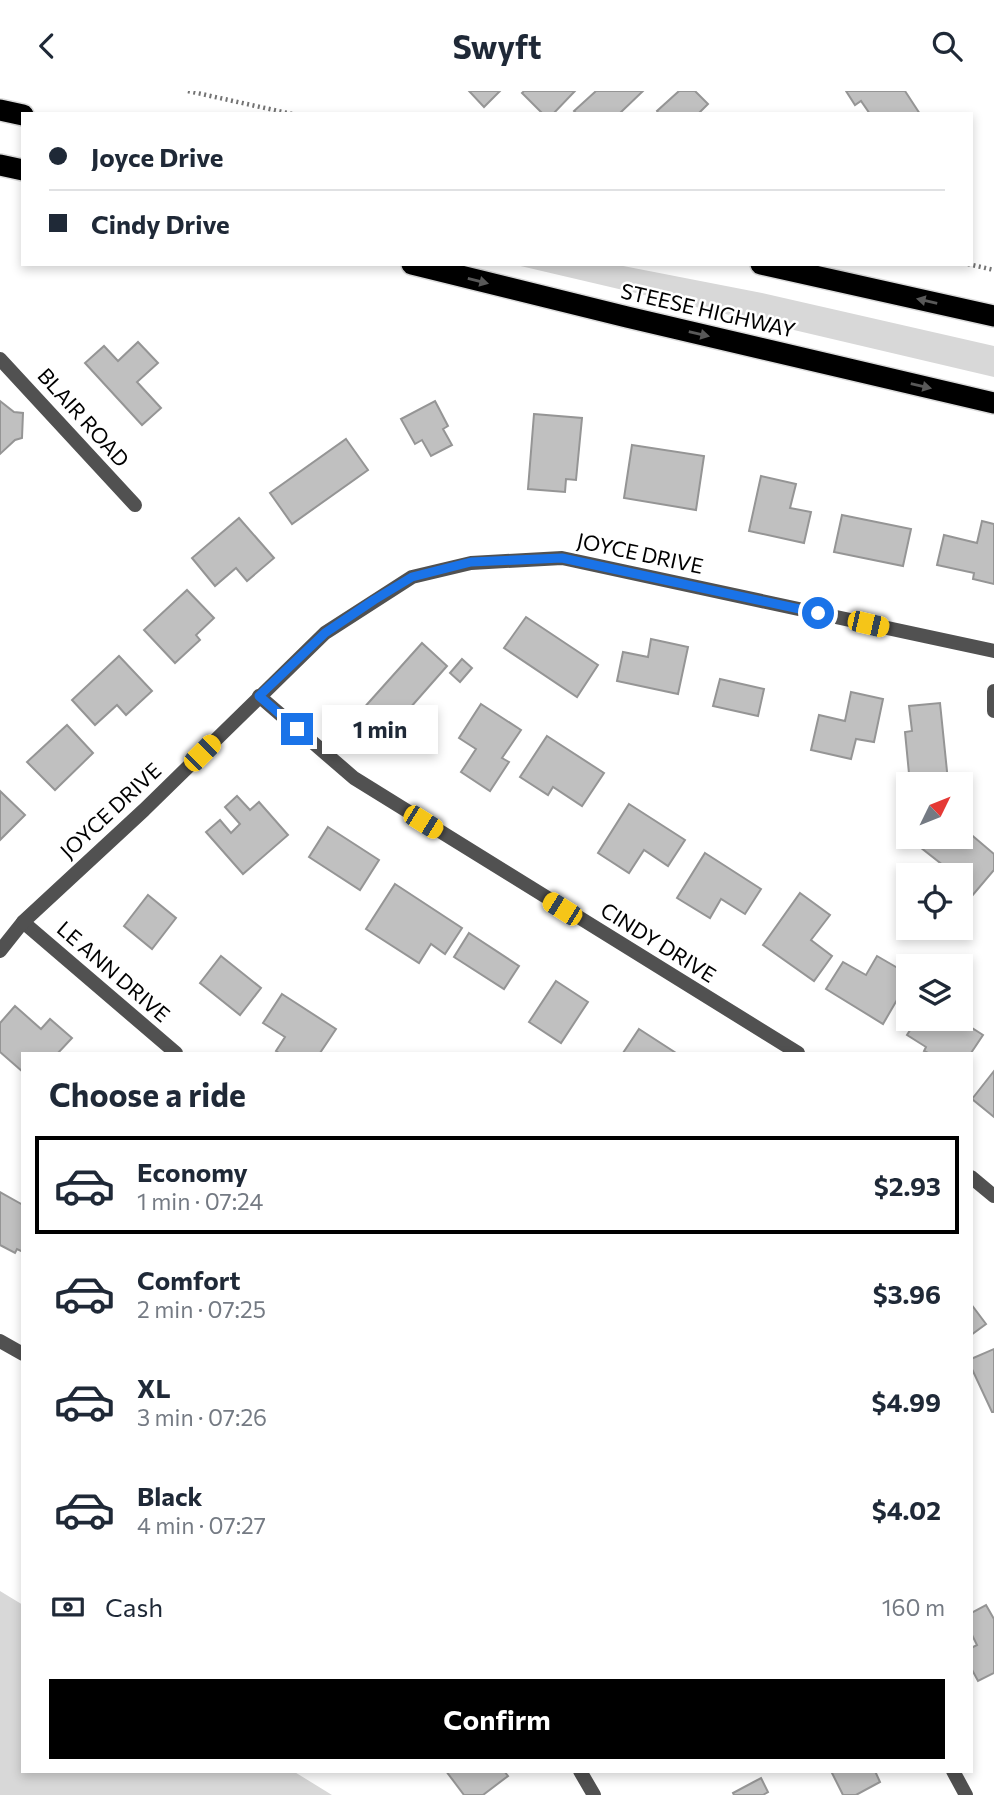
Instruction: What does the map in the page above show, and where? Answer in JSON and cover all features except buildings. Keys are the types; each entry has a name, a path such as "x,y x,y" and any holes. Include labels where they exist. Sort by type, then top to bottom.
{"highway":[{"path":"0,110 21,115"},
{"path":"0,165 21,170"},
{"name":"STEESE HIGHWAY","path":"420,266 994,403"},
{"path":"770,266 994,316"}],"street":[{"name":"BLAIR ROAD","path":"0,359 135,505"},
{"name":"JOYCE DRIVE","path":"0,951 23,922 144,810 325,633 412,577 471,562 562,558 994,652"},
{"path":"994,691 994,711"},
{"name":"CINDY DRIVE","path":"259,696 354,778 796,1052"},
{"name":"LE ANN DRIVE","path":"23,922 175,1052"},
{"path":"973,1179 994,1196"},
{"path":"0,1341 21,1353"},
{"path":"581,1773 594,1795"},
{"path":"954,1773 966,1795"}],"path":[{"path":"188,91 283,112"},
{"path":"973,265 994,270"}],"shaded area":[{"path":"521,266 623,266 762,293 994,346 994,377"},
{"path":"0,1591 21,1604 21,1773 296,1773 332,1795 0,1795"}],"route":[{"path":"297,729 259,696 325,633 374,600 412,577 471,562 562,558 818,613"}]}
